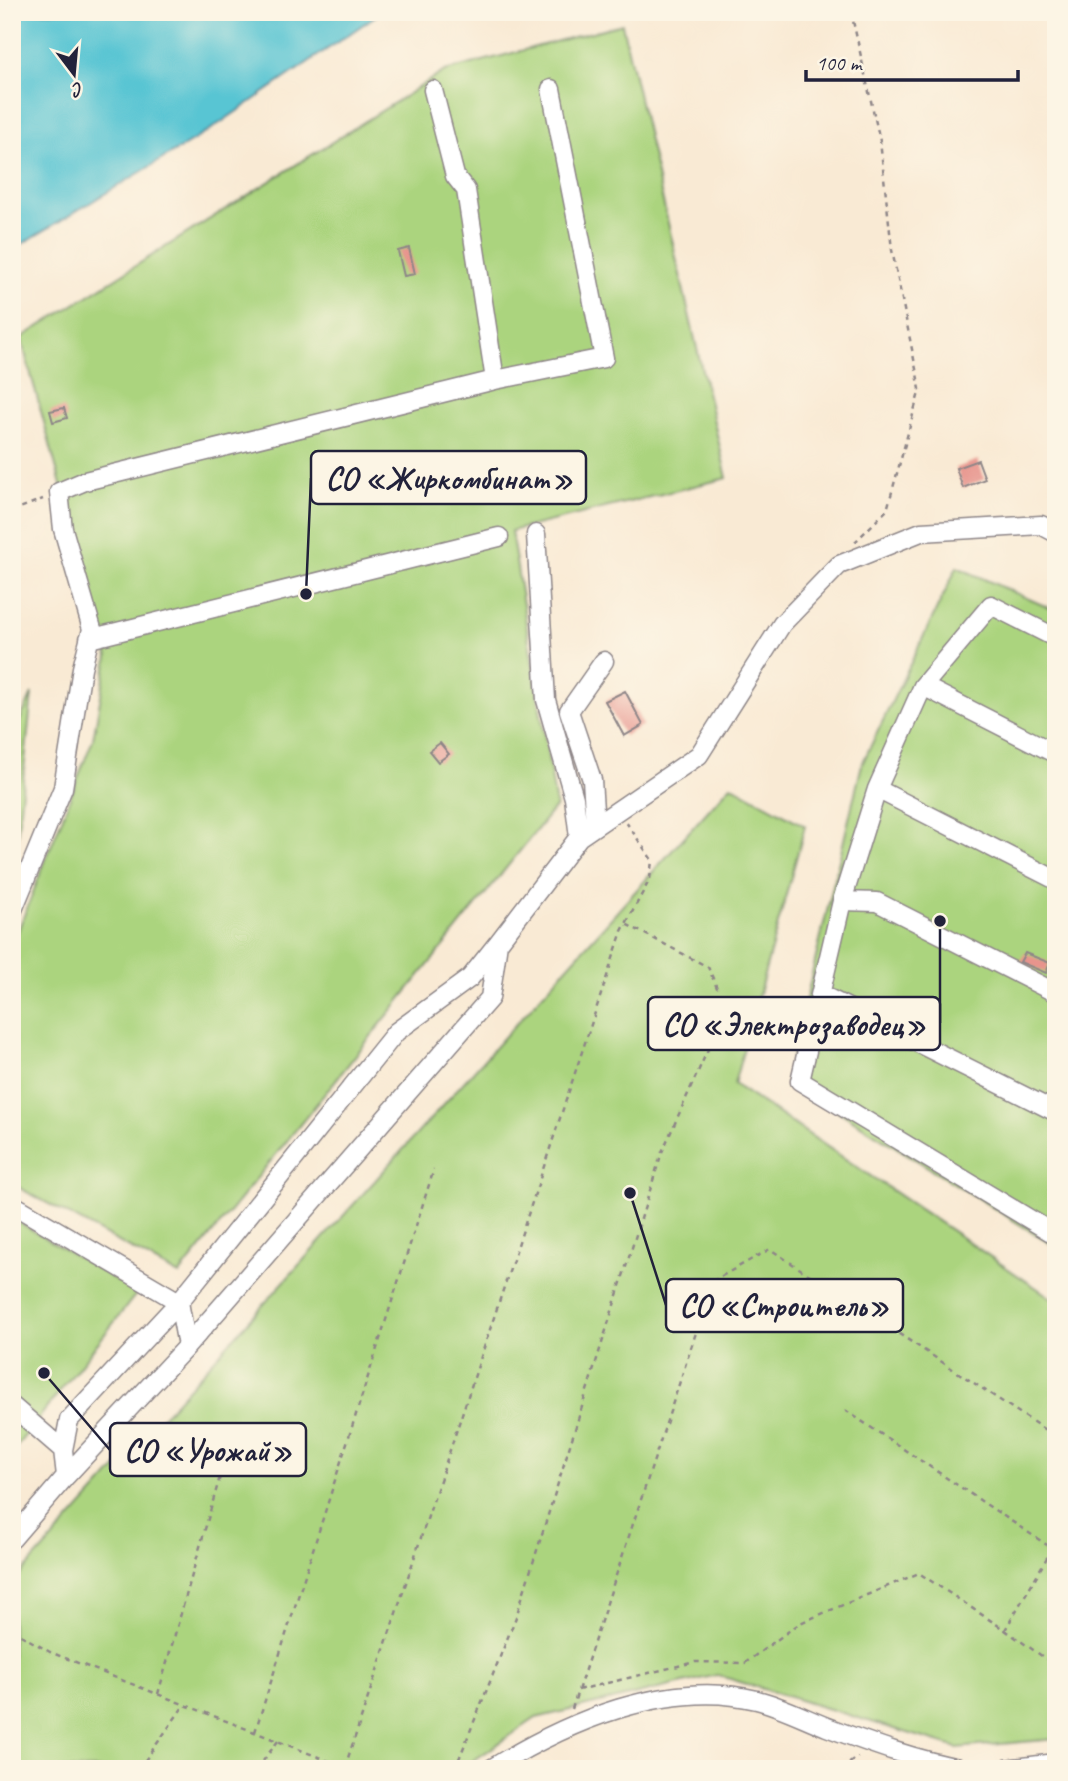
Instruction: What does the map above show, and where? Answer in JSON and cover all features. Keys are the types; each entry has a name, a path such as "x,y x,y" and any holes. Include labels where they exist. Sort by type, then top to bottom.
{"lane":[{"path":"12,912 64,788 82,668 92,629 63,529 59,492 85,481 495,380 604,358 551,89"},
{"path":"433,90 455,176 466,190 495,380"},
{"path":"66,1476 63,1450 69,1420 179,1302 396,1032 470,978 579,837 699,755 782,624 839,565 921,532 1041,524 1056,533"},
{"path":"536,534 546,700 574,798 579,837"},
{"path":"89,639 499,537"},
{"path":"1056,638 992,605 923,686 877,789 842,901 800,1081 1056,1235"},
{"path":"595,825 592,780 569,711 604,661"},
{"path":"923,686 1056,754"},
{"path":"877,789 1056,880"},
{"path":"842,901 877,902 1056,993"},
{"path":"12,1539 66,1476 187,1346 490,998 498,943"},
{"path":"822,995 1056,1112"},
{"path":"12,1204 179,1302 187,1346"},
{"path":"12,1406 63,1450"},
{"path":"491,1769 566,1728 662,1697 697,1692 730,1694 761,1701 876,1746 920,1760 964,1769"},
{"path":"1006,1769 1056,1763"}],"path":[{"path":"851,12 880,141 892,250 920,389 887,510 854,543"},
{"path":"12,511 59,492"},
{"path":"12,1630 50,1652 347,1768 626,924 650,879 652,860 618,810"},
{"path":"455,1769 516,1617 662,1152 726,1009 708,967 626,924"},
{"path":"255,1732 434,1169"},
{"path":"566,1728 713,1281 770,1249 1056,1437"},
{"path":"845,1410 1054,1550"},
{"path":"158,1694 235,1424"},
{"path":"1005,1630 1054,1550 1056,1542"},
{"path":"578,1690 695,1662 746,1663 800,1623 919,1573 1056,1666"},
{"path":"139,1769 185,1704"},
{"path":"257,1769 278,1741"},
{"path":"841,1769 876,1746"}],"green space":[{"path":"622,24 727,478 511,531 556,806 179,1275 12,1184 12,946 93,739 108,657 21,338 445,71"},
{"path":"957,567 1056,611 1056,1247 787,1079 862,764"},
{"path":"32,694 17,838 12,851 12,737"},
{"path":"731,785 805,826 734,1084 1056,1301 1056,1739 957,1748 717,1675 536,1718 461,1769 12,1769 12,1584"},
{"path":"12,1218 137,1293 12,1452"}],"water":[{"path":"12,12 381,12 207,132 12,250"}],"building":[{"path":"409,248 415,274 404,276 398,251"},
{"path":"64,408 67,418 53,422 50,411"},
{"path":"978,460 985,479 963,488 956,468"},
{"path":"625,691 643,725 624,736 605,701"},
{"path":"440,743 449,754 438,762 429,751"},
{"path":"1025,953 1050,963 1046,973 1020,962"}],"place":[{"name":"СО «Жиркомбинат»","path":"306,594"},
{"name":"СО «Электрозаводец»","path":"940,921"},
{"name":"СО «Строитель»","path":"630,1193"},
{"name":"СО «Урожай»","path":"44,1373"}]}
